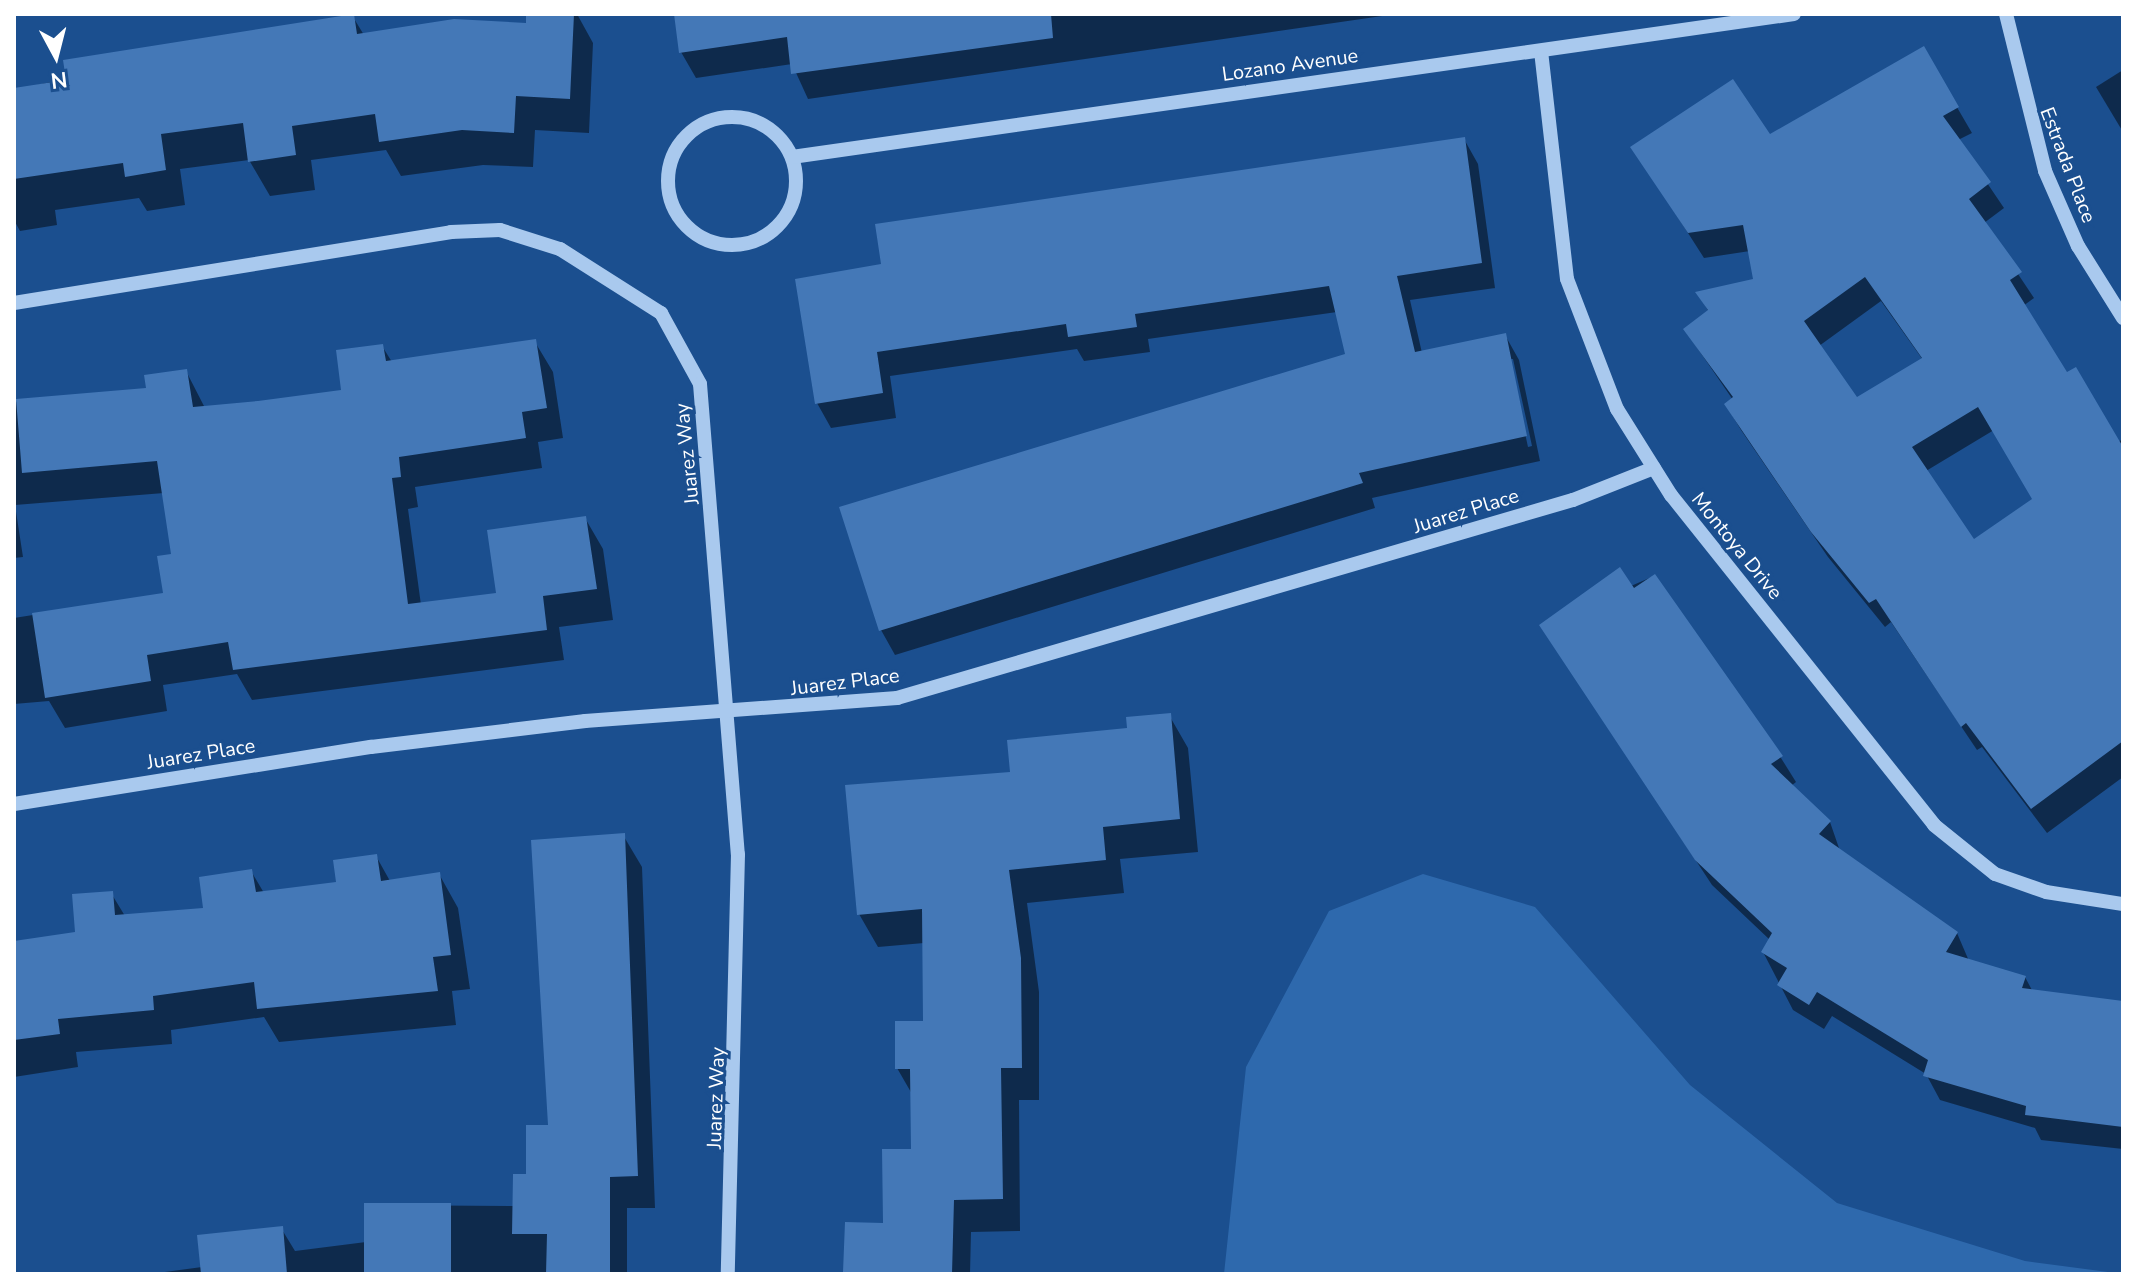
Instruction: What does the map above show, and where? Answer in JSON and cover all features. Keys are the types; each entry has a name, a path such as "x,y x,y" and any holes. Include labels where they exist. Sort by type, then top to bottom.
{"street":[{"name":"Lozano Avenue","path":"792,157 1794,14"},
{"name":"Estrada Place","path":"2006,14 2045,171 2078,246 2123,318"},
{"name":"Montoya Drive","path":"1541,51 1567,279 1617,409 1654,468 1888,776 1934,825 1995,874 2046,892 2123,904"},
{"path":"727,117 769,126 792,157 794,201 775,228 746,244 701,238 672,205 669,165 691,132 708,121 727,117"},
{"name":"Juarez Way","path":"14,303 451,232 500,230 612,276 661,313 700,384 728,715 738,884 728,1274"},
{"name":"Juarez Place","path":"14,804 386,745 585,721 728,715 897,698 986,676 1573,500 1654,468"}],"shaded area":[{"path":"1423,874 1535,907 1690,1085 1837,1203 2025,1261 2123,1274 1224,1274 1246,1067 1329,911"}],"building":[{"path":"354,14 357,34 454,19 526,23 526,14 574,14 570,99 516,96 514,133 462,130 379,142 375,114 292,126 296,155 248,162 243,123 161,134 166,170 125,177 123,163 14,179 14,88 66,80 63,60"},
{"path":"674,14 1051,14 1053,38 791,74 787,37 679,53"},
{"path":"1924,46 1959,107 1943,116 1991,182 1969,199 2022,272 2010,280 2067,372 2076,367 2123,447 2123,741 2031,809 1966,723 1961,727 1876,599 1869,603 1811,532 1724,404 1733,397 1683,329 1708,310 1695,292 1753,279 1743,225 1688,233 1630,147 1733,79 1770,134","holes":["1865,277 1922,358 1857,397 1804,321","1978,407 2032,499 1974,539 1912,447"]},
{"path":"1465,137 1482,263 1397,276 1415,352 1506,333 1527,436 1359,473 1363,483 879,631 839,507 1345,354 1329,286 1135,314 1137,327 1068,337 1066,324 877,352 883,393 815,404 795,279 881,264 875,224"},
{"path":"536,339 547,408 522,412 526,438 399,457 401,477 392,478 408,604 496,593 487,530 586,516 597,589 543,596 547,630 233,670 228,642 147,655 151,681 45,698 32,613 163,593 157,556 171,554 157,461 22,473 16,399 146,388 144,375 187,369 193,407 258,401 341,390 336,350 383,344 386,361"},
{"path":"1620,567 1634,588 1655,574 1783,756 1771,764 1831,821 1819,834 1958,932 1946,952 2026,976 2022,988 2123,1001 2123,1127 2025,1115 2026,1106 1923,1076 1928,1060 1817,992 1809,1005 1777,985 1787,968 1761,952 1772,933 1695,860 1539,625"},
{"path":"1171,713 1180,819 1103,827 1106,860 1009,870 1021,958 1022,1068 1001,1068 1003,1199 954,1200 952,1274 843,1272 845,1222 883,1223 882,1149 911,1149 910,1069 895,1069 895,1021 923,1021 922,909 857,915 845,785 1010,772 1007,740 1127,728 1126,717"},
{"path":"625,833 638,1176 610,1177 610,1274 546,1274 547,1234 512,1234 513,1174 526,1174 526,1125 548,1125 531,840"},
{"path":"377,854 381,881 440,872 451,955 433,957 438,991 257,1009 254,982 153,996 154,1010 58,1019 60,1034 14,1040 14,941 75,932 72,894 113,891 115,915 203,908 199,877 252,869 256,892 336,882 333,860"},
{"path":"364,1203 451,1203 451,1274 364,1274"},
{"path":"283,1226 287,1274 201,1274 197,1235"}]}
